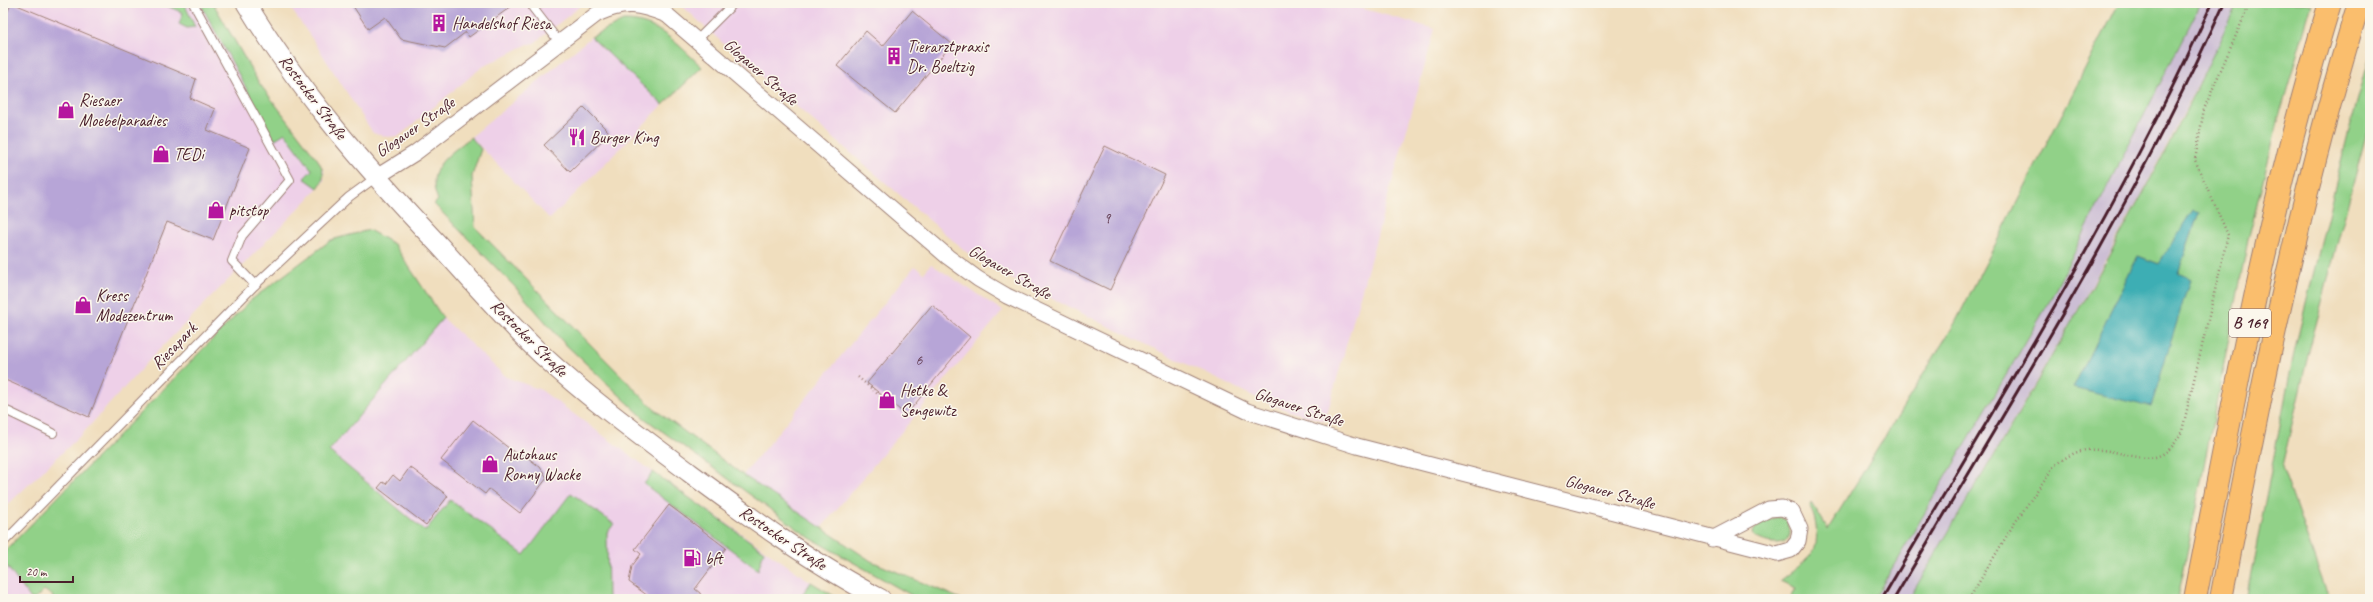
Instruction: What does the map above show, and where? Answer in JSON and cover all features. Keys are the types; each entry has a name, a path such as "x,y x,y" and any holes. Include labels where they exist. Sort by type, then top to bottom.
{"highway":[{"name":"B 169","path":"2195,599 2234,396 2290,142 2330,3"},
{"name":"B 169","path":"2222,598 2296,240 2322,134 2359,3"}],"street":[{"name":"Rostocker Straße","path":"246,3 260,27 375,178 541,354 654,446 787,542 881,599"},
{"name":"Glogauer Straße","path":"375,178 415,153 597,14 614,6 638,4 667,15 948,257 978,279 1007,296 1247,411 1274,421 1357,446 1712,539 1777,554 1791,550 1798,541 1800,529 1792,512 1782,508 1769,509 1712,539"}],"lane":[{"path":"193,3 290,180 242,236 232,261 255,285"},
{"path":"540,3 533,8 560,42"},
{"path":"696,41 734,3"},
{"name":"Riesapark","path":"3,543 255,285 349,197 375,178"},
{"path":"3,409 53,433"}],"path":[{"path":"1969,599 2012,527 2054,466 2060,461 2078,452 2092,450 2112,451 2143,459 2154,458 2164,455 2173,447 2182,431 2228,235 2195,160 2204,109 2250,3"},
{"path":"858,377 886,401"}],"shaded area":[{"path":"3,3 213,3 259,83 324,171 324,181 154,355 83,433 3,509"},
{"path":"287,3 584,3 533,44 528,44 482,67 399,136 387,137 373,133 313,40"},
{"path":"679,3 1343,3 1435,29 1325,421 1289,411 1261,400 997,272 970,255 726,46"},
{"path":"2201,3 2237,3 2217,47 2141,195 2072,320 1909,599 1874,599 2048,304"},
{"path":"591,37 663,105 550,219 471,137"},
{"path":"931,264 1003,311 821,528 743,475 915,266 924,273"},
{"path":"443,318 506,377 541,390 653,472 811,582 799,599 608,599 607,533 571,493 524,555 450,500 425,532 329,451"},
{"path":"3,561 31,599 3,599"}],"green space":[{"path":"161,3 184,3 195,27 187,28 179,24 183,13"},
{"path":"200,3 213,3 259,83 318,160 322,168 323,178 318,188 304,178 312,170 285,133 274,140"},
{"path":"2119,3 2201,3 2048,304 1874,599 1790,599 1796,588 1780,581 1804,562 1814,550 1816,545 1816,525 1810,508 1812,503 1828,529 1955,323"},
{"path":"2237,3 2312,3 2281,110 2248,240 2178,599 1909,599 2081,306 2163,156","holes":["2199,212 2178,273 2190,279 2074,388 2138,256 2159,264"]},
{"path":"623,21 635,22 657,29 667,35 702,67 663,105 591,37"},
{"path":"2370,56 2370,120 2309,351 2282,467 2329,599 2246,599 2295,348 2348,134"},
{"path":"471,137 481,149 472,176 475,227 654,409 743,475 871,561 961,599 918,599 810,538 644,418 563,342 515,287 434,204 438,200 434,189 436,171 447,156"},
{"path":"369,230 394,244 443,318 329,451 425,531 450,500 524,555 571,493 614,524 607,533 608,599 52,599 53,596 44,590 35,599 31,599 3,561 3,553 251,300 331,240"},
{"path":"653,472 764,551 758,570 644,484"},
{"path":"1779,517 1786,520 1790,529 1790,535 1787,540 1776,543 1761,540 1754,536 1753,532 1761,524 1772,518"},
{"path":"811,582 839,599 799,599"}],"water":[{"path":"2193,210 2199,212 2178,273 2190,279 2151,407 2073,388 2138,256 2159,264"}],"building":[{"path":"12,3 196,79 190,98 215,109 207,130 250,148 213,240 167,222 89,417 3,379 3,20"},
{"name":"Handelshof Riesa","path":"351,3 516,3 469,37 466,32 445,48 401,39 385,17 368,29"},
{"name":"Tierarztpraxis Dr. Boeltzig","path":"912,11 952,44 895,113 837,66 866,31 883,46"},
{"path":"584,107 610,133 570,172 544,145"},
{"path":"1105,146 1165,175 1110,290 1050,261"},
{"path":"932,305 970,337 906,415 867,383"},
{"name":"Autohaus Ronny Wacke","path":"473,420 515,453 528,458 540,467 547,478 520,513 489,489 485,494 441,460"},
{"path":"410,467 448,496 426,525 378,488 383,482 386,484 393,475 400,481"},
{"path":"669,505 726,548 695,589 700,593 702,599 646,599 648,596 629,582 632,566 641,554 635,549"}],"railway":[{"path":"1882,599 2012,379 2097,231 2176,80 2212,3"},
{"path":"1894,599 2024,380 2109,232 2188,80 2224,3"}],"place":[{"name":"Handelshof Riesa","path":"439,23"},
{"name":"Tierarztpraxis Dr. Boeltzig","path":"894,56"},
{"name":"Riesaer Moebelparadies","path":"66,110"},
{"name":"Burger King","path":"577,137"},
{"name":"TEDi","path":"161,154"},
{"name":"pitstop","path":"216,210"},
{"name":"Kress Modezentrum","path":"83,305"},
{"name":"Hetke & Sengewitz","path":"887,400"},
{"name":"Autohaus Ronny Wacke","path":"490,464"},
{"name":"bft","path":"692,558"}]}
